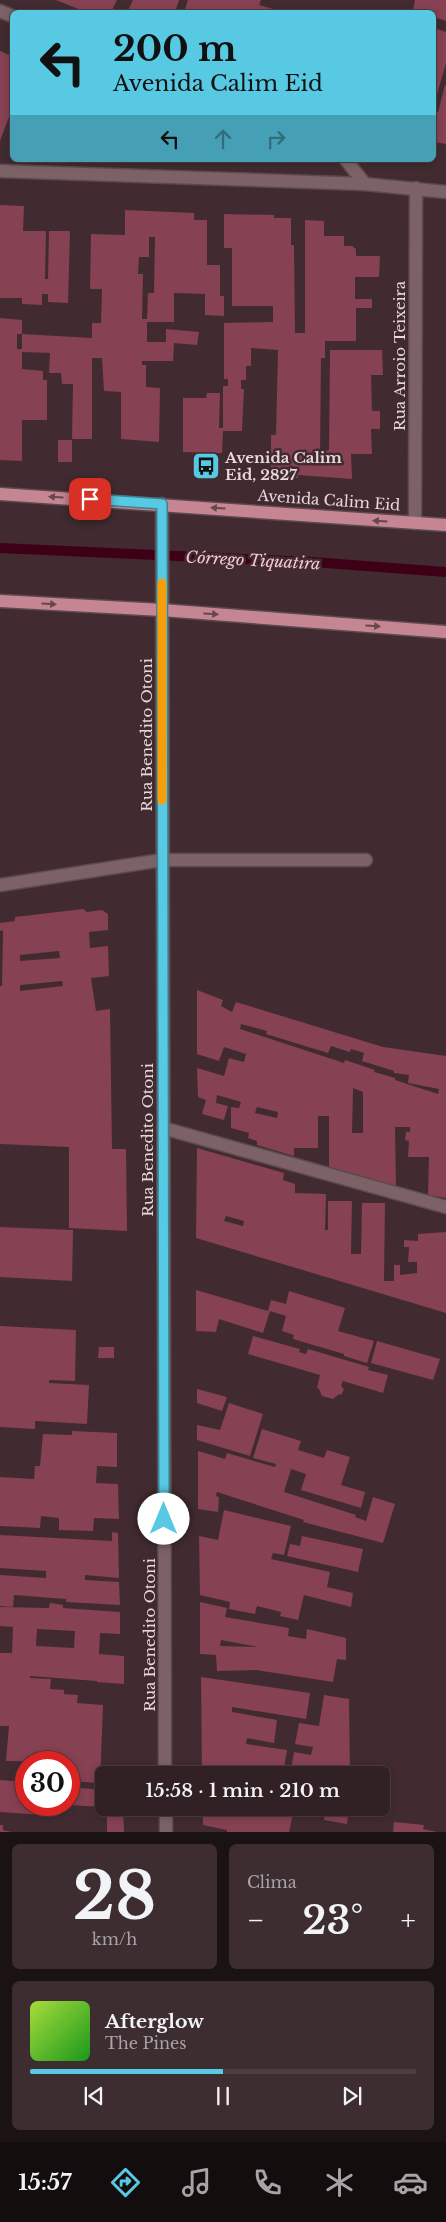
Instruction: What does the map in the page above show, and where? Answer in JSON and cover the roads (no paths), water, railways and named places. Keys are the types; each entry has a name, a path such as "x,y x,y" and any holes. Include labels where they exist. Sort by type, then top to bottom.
{"main road":[{"name":"Avenida Calim Eid","path":"0,494 446,525"},
{"path":"0,601 162,610 446,632"}],"street":[{"path":"348,162 365,184"},
{"path":"0,171 365,184 446,192"},
{"name":"Rua Arroio Teixeira","path":"415,523 416,188"},
{"name":"Rua Benedito Otoni","path":"162,504 166,1766"},
{"path":"0,885 162,860 366,860"},
{"path":"163,1128 446,1207"},
{"path":"166,1816 166,1832"}],"waterway":[{"name":"Córrego Tiquatira","path":"0,548 312,562 446,572"}],"place":[{"name":"Avenida Calim Eid, 2827","path":"206,466"}]}
